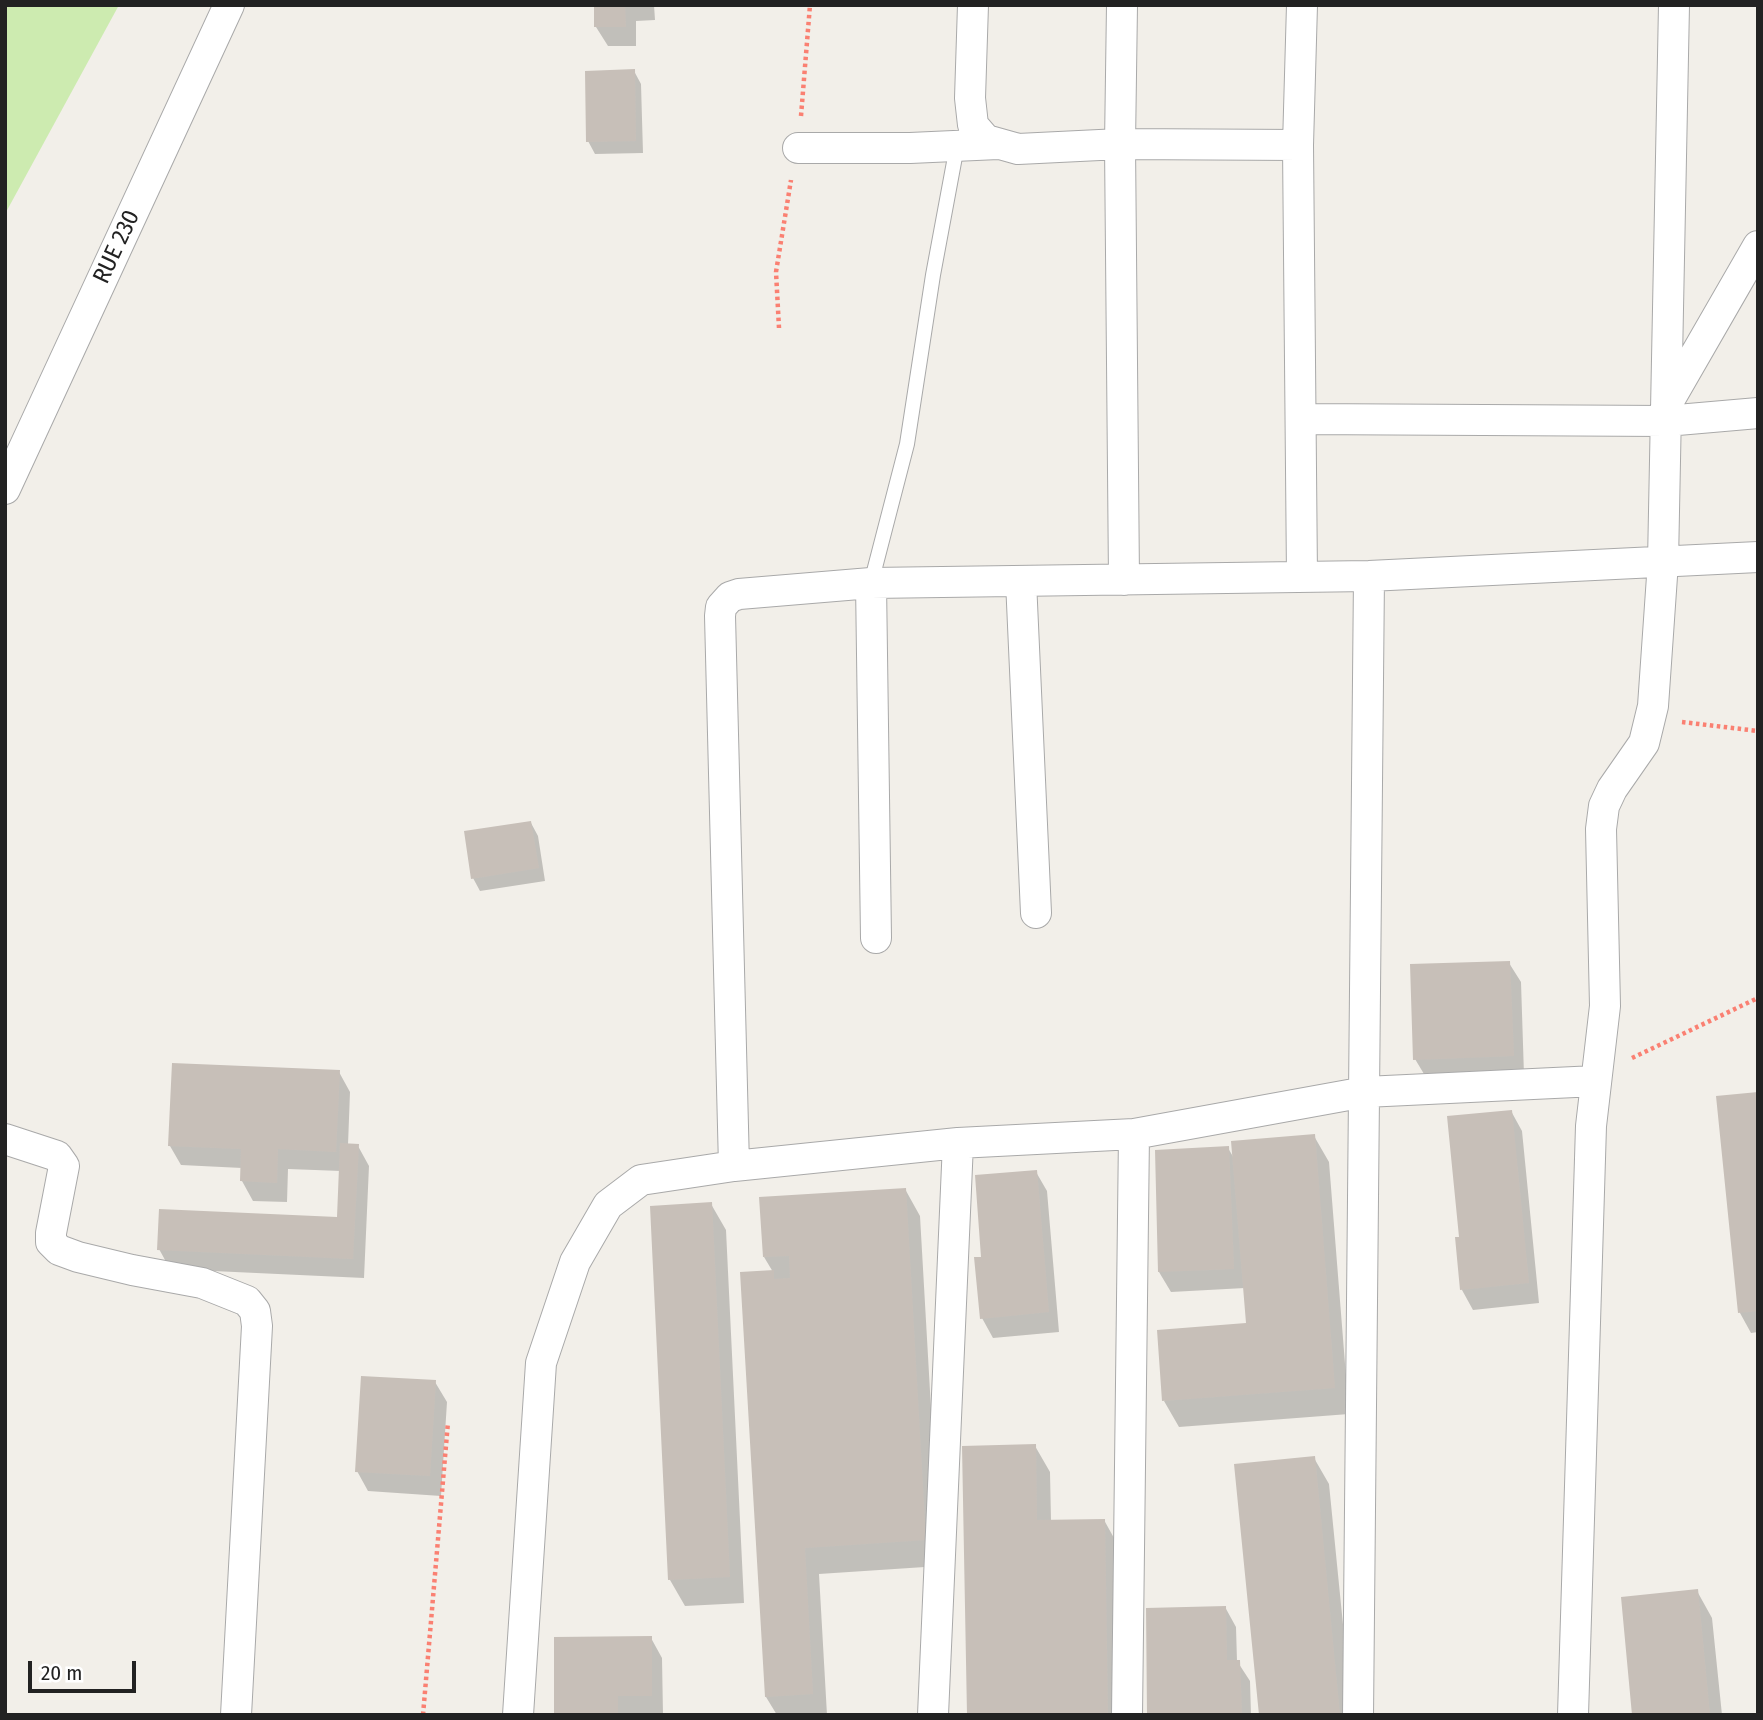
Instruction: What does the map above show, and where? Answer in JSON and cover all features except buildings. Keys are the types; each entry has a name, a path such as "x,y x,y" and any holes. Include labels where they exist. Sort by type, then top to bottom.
{"street":[{"name":"RUE 230","path":"5,489 229,5"},
{"path":"973,5 970,99 972,125 986,140 1018,149 1120,145 1298,145"},
{"path":"1122,5 1120,145 1124,580"},
{"path":"1301,5 1298,145 1303,577"},
{"path":"1573,1715 1591,1126 1605,1006 1601,828 1604,806 1612,789 1644,743 1651,718 1663,562 1674,5"},
{"path":"798,148 998,144"},
{"path":"1666,413 1758,246"},
{"path":"1301,419 1758,413"},
{"path":"734,1166 720,616 722,607 730,597 871,583 1369,576 1758,557"},
{"path":"1358,1715 1369,576"},
{"path":"1021,581 1036,913"},
{"path":"871,583 876,938"},
{"path":"517,1715 541,1363 575,1262 608,1205 641,1180 734,1166 958,1143 1134,1134 1365,1092 1596,1081"},
{"path":"1127,1715 1134,1134"},
{"path":"5,1139 57,1156 64,1166 51,1233 51,1242 59,1250 132,1270 202,1283 247,1301 255,1311 257,1326 236,1715"},
{"path":"933,1715 958,1143"}],"lane":[{"path":"871,583 908,444 933,275 957,146"}],"path":[{"path":"1651,718 1758,731"},
{"path":"1596,1081 1638,1055 1758,998"},
{"path":"423,1715 448,1422"}],"green space":[{"path":"5,5 119,5 5,214"}]}
